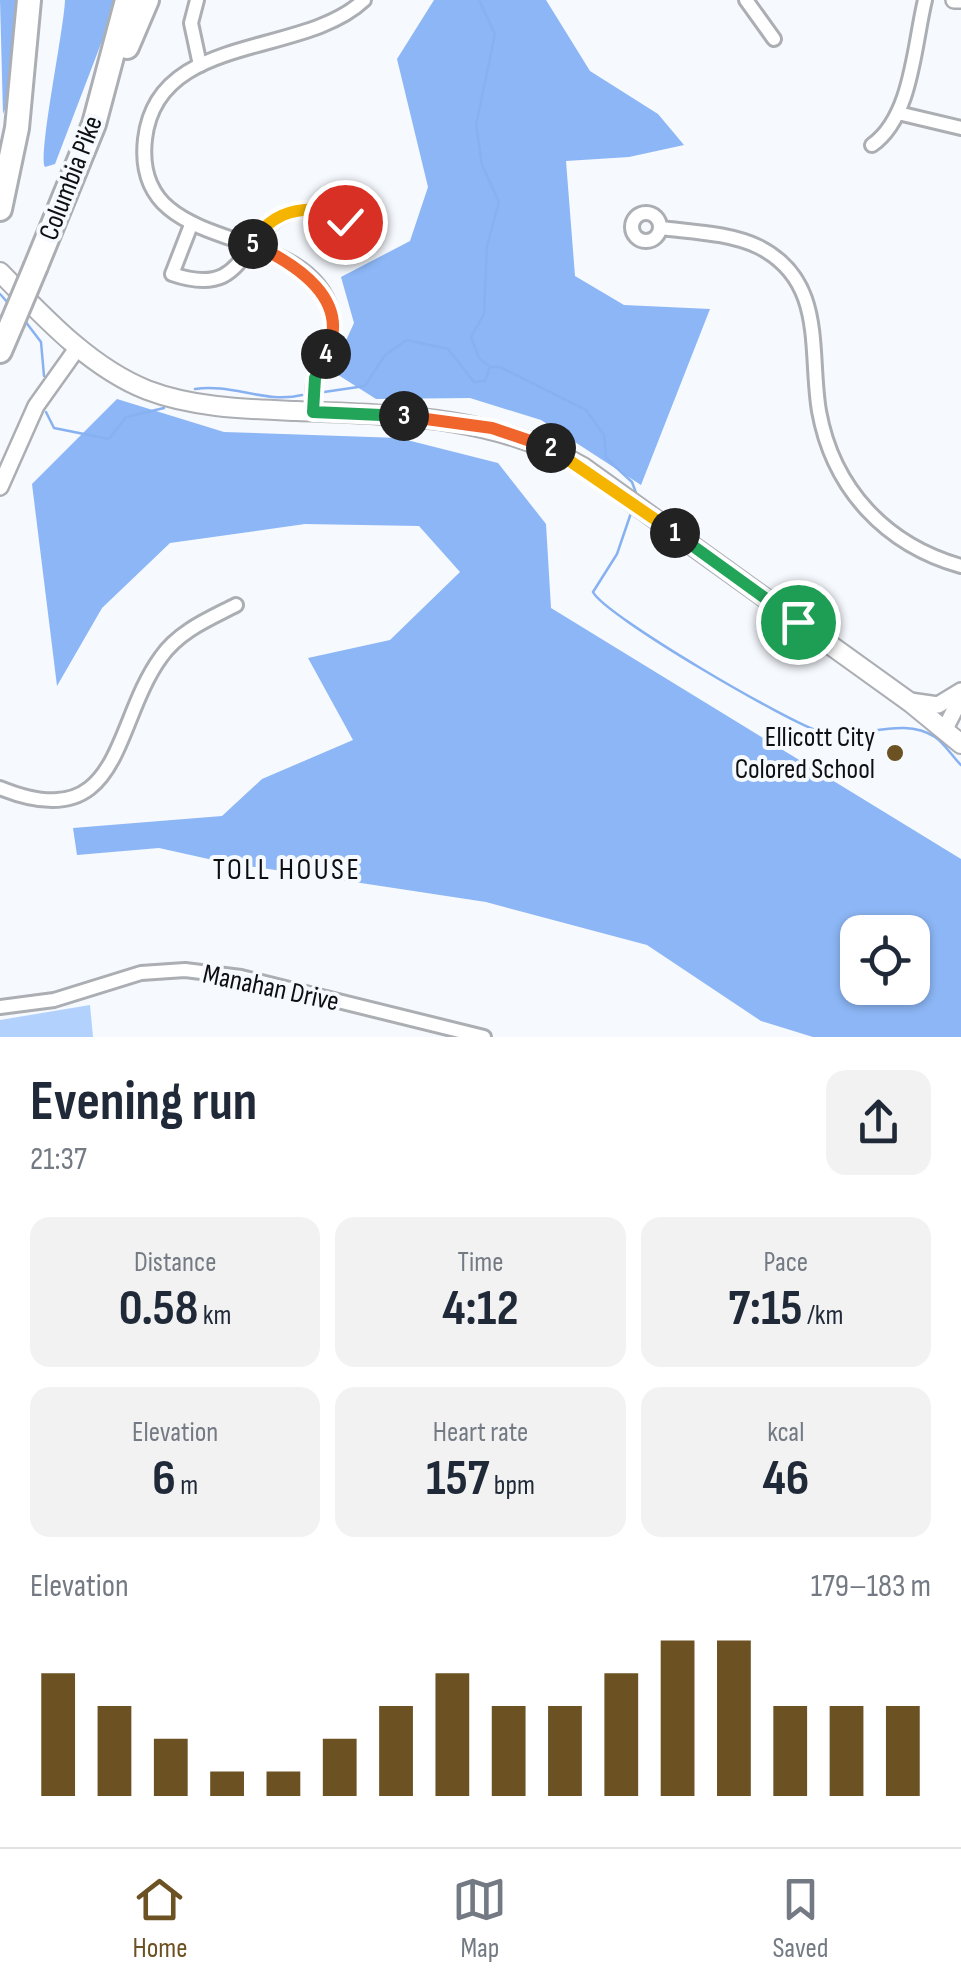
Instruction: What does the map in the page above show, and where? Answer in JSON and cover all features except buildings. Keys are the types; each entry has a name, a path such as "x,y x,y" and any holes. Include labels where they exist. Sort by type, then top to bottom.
{"highway":[{"name":"Columbia Pike","path":"0,209 17,128 29,0"},
{"path":"17,128 39,0"},
{"name":"Columbia Pike","path":"0,351 94,124 127,0"},
{"path":"94,124 147,0"}],"main road":[{"path":"0,272 78,347 125,379 174,398 451,421 539,442 583,466 906,699 961,744"}],"street":[{"path":"197,0 192,23 200,65"},
{"path":"313,412 315,378 332,343 330,307 300,270 252,244 191,226 156,192 146,165 145,139 162,94 200,65 329,21 364,0"},
{"path":"746,0 774,39"},
{"path":"872,145 884,136 898,112 925,0"},
{"path":"898,112 961,128"},
{"path":"191,226 172,274 189,280 220,278 233,270 280,214 325,210"},
{"path":"661,228 743,241 760,248 789,272 810,306 816,332 820,411 846,486 890,533 933,557 961,566"},
{"path":"0,487 36,406 78,347"},
{"path":"0,788 32,800 62,800 100,780 120,751 161,657 188,631 236,605"},
{"path":"906,699 938,705 961,694"},
{"path":"945,729 961,694"},
{"name":"Manahan Drive","path":"0,1008 54,1000 141,973 184,970 260,981 484,1037"}],"shaded area":[{"path":"0,0 16,0 9,99 3,114"},
{"path":"65,0 113,0 102,41 55,164 45,167 45,140"},
{"path":"434,0 546,0 590,71 658,114 684,145 629,157 566,161 575,276 624,305 710,309 641,485 541,420 470,398 376,399 332,371 354,323 341,277 410,241 428,187 397,59"},
{"path":"117,399 224,432 399,438 498,463 546,524 551,608 961,859 961,1037 813,1037 761,1021 647,945 486,902 222,862 159,848 77,855 73,828 222,816 262,779 353,740 308,658 390,640 460,572 419,526 305,524 170,543 102,608 57,686 32,484"},
{"path":"90,1005 93,1037 0,1037 0,1020"}],"waterway":[{"path":"479,0 495,34 476,125 482,165 499,202 487,246 484,314 471,337 479,358 488,365"},
{"path":"0,294 9,304"},
{"path":"25,321 41,342 44,376"},
{"path":"324,392 365,386 385,355 407,340 448,349 474,382 485,381 490,367 500,367 586,410 604,435 606,458 632,482 636,493"},
{"path":"195,389 275,397 302,395"},
{"path":"46,412 54,428 109,439 126,417 164,408"},
{"path":"631,513 617,554 593,592 605,605 700,668 803,725 835,734 894,728 922,731 939,740 961,765"}],"place":[{"name":"Ellicott City Colored School","path":"895,753"}],"district":[{"name":"TOLL HOUSE","path":"287,870"}],"route":[{"path":"345,222 330,219 325,210 292,210 271,220 252,244 300,270 326,297 330,307 332,343 315,378 313,412 451,421 539,442 583,466 798,622"}]}
